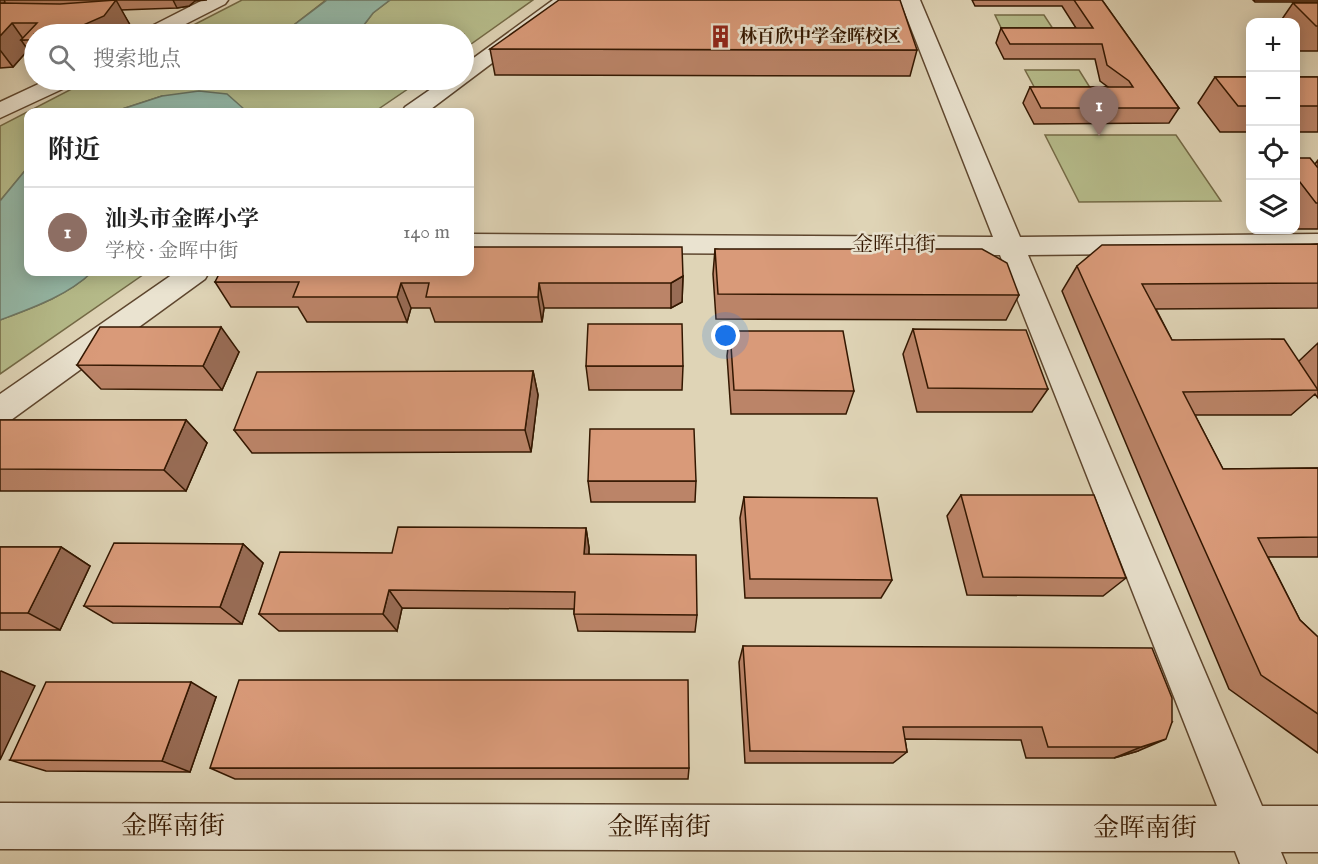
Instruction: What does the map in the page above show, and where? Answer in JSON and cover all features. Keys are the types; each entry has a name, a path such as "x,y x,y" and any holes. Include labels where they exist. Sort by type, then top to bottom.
{"street":[{"path":"171,24 218,0"},
{"path":"474,68 566,0"},
{"path":"910,0 1256,846"},
{"path":"0,111 43,90"},
{"path":"419,108 444,90"},
{"name":"金晖中街","path":"474,243 1010,246 1318,243"},
{"path":"0,411 189,276"},
{"name":"金晖南街","path":"0,826 1256,846 1318,829"}],"shaded area":[{"path":"242,0 326,0 295,24 195,24"},
{"path":"327,0 390,0 373,13 365,24 295,24"},
{"path":"390,0 533,0 474,42 474,24 365,24 373,13"},
{"path":"995,15 1044,15 1057,35 1005,36"},
{"path":"1025,70 1079,70 1094,94 1038,94"},
{"path":"70,90 406,90 380,108 238,108 162,96 125,108 35,108"},
{"path":"199,91 227,94 243,108 125,108 162,96"},
{"path":"24,114 24,172 0,201 0,126"},
{"path":"1045,135 1176,135 1221,201 1079,202"},
{"path":"24,172 24,276 87,276 60,295 0,320 0,201"},
{"path":"87,276 141,276 0,374 0,320 60,295"}],"building":[{"path":"116,0 104,16 86,24 12,23 0,36 0,3 60,4"},
{"name":"林百欣中学金晖校区","path":"559,0 900,0 917,50 490,49"},
{"path":"1074,0 1102,0 1179,108 1041,108 1030,87 1133,87 1129,81 1107,65 1102,44 1010,44 1001,28 1093,28"},
{"path":"1293,3 1318,3 1318,26 1316,26"},
{"path":"1215,77 1246,77 1246,106 1238,106"},
{"path":"1300,77 1318,77 1318,106 1300,106"},
{"path":"1300,158 1310,158 1318,168 1318,203 1300,182"},
{"path":"1318,244 1318,283 1142,284 1172,340 1284,339 1318,390 1183,392 1223,469 1318,468 1318,537 1258,538 1300,620 1318,637 1318,714 1261,675 1077,266 1102,245"},
{"path":"474,247 682,247 683,276 671,283 539,283 538,297 426,297 429,283 401,283 397,297 293,297 299,282 215,282 218,276 474,276"},
{"path":"715,249 982,249 1007,263 1019,295 718,294"},
{"path":"588,324 682,324 683,366 586,366"},
{"path":"100,327 221,327 203,366 77,365"},
{"path":"913,329 1026,330 1048,389 928,388"},
{"path":"730,331 843,331 854,391 734,390"},
{"path":"533,371 525,430 234,430 257,372"},
{"path":"0,420 186,420 164,470 0,469"},
{"path":"590,429 694,429 696,481 588,481"},
{"path":"961,495 1094,495 1126,578 983,577"},
{"path":"744,497 877,498 892,580 750,579"},
{"path":"398,527 586,528 584,554 696,555 697,615 574,614 575,592 389,590 383,614 259,614 280,552 392,553"},
{"path":"114,543 243,544 220,607 84,606"},
{"path":"0,547 61,547 28,613 0,613"},
{"path":"743,646 1152,648 1172,698 1172,722 1166,739 1141,747 1048,747 1042,727 903,727 907,752 750,751"},
{"path":"239,680 688,680 689,768 210,768"},
{"path":"46,682 191,682 162,761 10,760"}],"place":[{"name":"林百欣中学金晖校区","path":"721,37"},
{"name":"汕头市金晖小学","path":"1099,136"}]}
